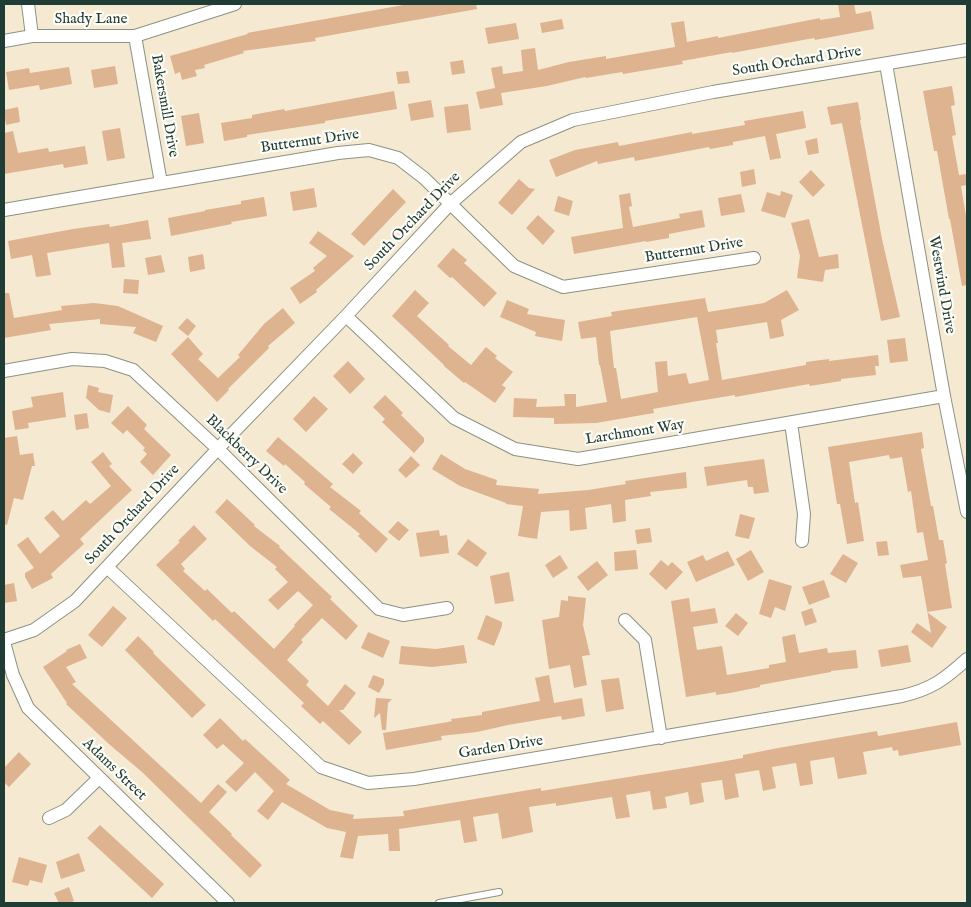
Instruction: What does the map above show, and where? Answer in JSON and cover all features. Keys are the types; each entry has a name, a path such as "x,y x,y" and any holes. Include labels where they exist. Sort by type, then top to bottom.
{"street":[{"path":"28,4 32,36"},
{"name":"Shady Lane","path":"4,40 32,36 136,36 234,4"},
{"name":"Bakersmill Drive","path":"136,36 161,183"},
{"name":"South Orchard Drive","path":"4,641 34,630 75,601 450,204 521,142 573,120 713,92 967,50"},
{"name":"Westwind Drive","path":"886,64 944,396 967,512"},
{"name":"Butternut Drive","path":"4,210 338,153 369,150 398,158 424,178 514,266 563,287 754,258"},
{"name":"Larchmont Way","path":"346,316 454,418 515,449 578,458 944,396"},
{"name":"Blackberry Drive","path":"4,371 72,360 105,360 133,370 218,449 380,608 404,615 447,608"},
{"path":"791,423 804,514 802,541"},
{"name":"Garden Drive","path":"107,567 320,768 368,783 414,779 921,692 944,680 967,659"},
{"path":"625,620 645,640 661,738"},
{"name":"Adams Street","path":"4,641 13,675 28,708 228,903"},
{"path":"49,818 66,810 98,778"}],"lane":[{"path":"439,903 499,892"}],"building":[{"path":"409,4 476,4 477,9 315,38 316,41 243,51 244,53 204,65 205,68 195,70 197,76 182,80 180,72 175,74 170,56 247,33"},
{"path":"838,4 854,4 856,14 871,11 874,29 682,61 683,64 623,74 622,72 585,77 547,86 501,93 503,105 480,109 476,92 495,88 491,68 502,66 503,74 523,71 521,50 535,48 538,70 569,62 606,56 606,59 675,47 671,23 684,21 687,42 718,36 718,38 820,18 820,20 840,17"},
{"path":"562,19 564,29 542,33 540,23"},
{"path":"516,23 519,39 488,44 485,28"},
{"path":"463,60 465,73 452,75 450,62"},
{"path":"115,66 118,84 94,88 91,70"},
{"path":"69,67 72,84 40,90 39,85 9,90 6,72 29,68 30,73"},
{"path":"408,71 410,83 398,84 396,72"},
{"path":"952,86 955,105 951,106 956,135 952,136 959,175 967,174 967,185 961,186 967,222 967,285 962,286 937,151 934,151 923,91"},
{"path":"394,91 397,109 247,135 247,137 224,141 221,123 252,118 252,115 284,109 285,111"},
{"path":"431,100 434,117 411,121 408,104"},
{"path":"858,102 882,239 900,317 881,321 842,123 831,125 827,107"},
{"path":"468,104 471,130 447,133 444,107"},
{"path":"18,107 20,122 6,125 4,110"},
{"path":"803,111 806,128 776,134 781,158 770,160 765,136 733,142 733,145 710,149 709,147 635,161 634,157 598,164 597,161 556,177 549,160 575,150 618,142 619,146 692,132 692,134 745,125 744,121"},
{"path":"199,113 204,143 186,146 181,116"},
{"path":"120,128 125,158 107,161 102,131"},
{"path":"13,131 18,153 48,148 49,152 85,146 88,164 64,168 63,164 4,174 4,133"},
{"path":"817,138 819,153 808,155 805,141"},
{"path":"754,169 756,184 742,187 740,172"},
{"path":"811,170 825,185 813,197 799,182"},
{"path":"519,179 529,188 535,189 512,215 498,203"},
{"path":"314,188 317,207 293,211 290,192"},
{"path":"393,189 406,202 364,246 351,234"},
{"path":"781,191 793,195 785,218 761,211 767,192 780,196"},
{"path":"630,193 632,206 629,207 633,227 680,218 679,214 702,210 705,227 669,234 669,238 574,254 571,237 623,228 619,195"},
{"path":"741,194 745,212 721,216 718,198"},
{"path":"558,196 573,201 569,216 554,211"},
{"path":"264,197 267,216 171,236 168,218 241,204 241,201"},
{"path":"538,215 555,231 543,245 526,228"},
{"path":"809,219 819,257 838,254 839,268 825,270 823,282 797,278 800,256 791,223"},
{"path":"148,220 151,239 122,243 125,267 112,268 109,243 47,253 51,275 36,277 32,255 11,259 8,241 73,229 109,224 110,227"},
{"path":"318,231 354,256 316,290 317,292 300,304 290,288 315,271 313,268 327,256 309,243"},
{"path":"453,248 467,260 464,263 497,293 484,307 452,277 450,278 437,266"},
{"path":"203,254 205,269 190,272 188,257"},
{"path":"161,255 165,272 148,275 145,258"},
{"path":"124,279 139,280 138,294 123,293"},
{"path":"415,290 429,303 417,316 448,346 471,365 486,347 497,356 495,358 513,372 502,385 506,388 495,403 464,383 392,316"},
{"path":"787,290 799,310 781,320 784,336 770,339 767,322 716,330 718,343 716,343 722,380 806,365 806,362 878,355 879,366 875,366 876,375 692,402 653,409 654,413 596,423 554,424 554,418 513,417 514,398 537,399 536,407 565,406 564,394 576,394 576,407 607,402 599,365 596,337 581,339 578,322 612,316 611,312 705,298 708,312 764,303","holes":["697,317 709,380 689,384 686,373 668,376 667,361 655,362 658,392 621,399 616,368 614,368 610,331"]},
{"path":"4,293 9,293 14,318 62,310 61,306 94,303 118,306 163,326 156,342 133,333 136,327 100,324 100,319 49,324 51,330 4,338"},
{"path":"507,300 529,309 527,314 565,320 562,341 535,336 536,332 500,317"},
{"path":"283,308 295,323 268,346 269,348 217,402 171,354 188,337 203,354 198,359 218,378 240,357 238,355 264,324"},
{"path":"187,318 196,326 188,336 178,328"},
{"path":"905,338 908,361 890,363 887,340"},
{"path":"348,361 365,379 350,394 333,376"},
{"path":"88,385 99,388 98,392 113,395 110,413 99,410 86,398"},
{"path":"63,392 66,417 28,423 29,428 15,430 12,411 33,407 31,397"},
{"path":"385,395 403,413 401,415 424,438 424,442 414,453 382,422 385,419 373,407"},
{"path":"314,396 328,409 306,432 293,419"},
{"path":"128,406 147,425 144,429 171,455 153,475 140,462 147,454 143,450 145,448 127,430 123,434 111,423"},
{"path":"87,413 89,428 76,430 74,415"},
{"path":"922,432 924,448 921,449 939,540 943,540 952,608 927,612 921,576 903,578 900,565 928,560 923,532 917,533 911,491 908,492 902,457 890,459 889,455 849,462 855,503 858,502 864,541 847,544 840,504 837,504 828,447"},
{"path":"17,436 20,455 33,453 35,466 32,466 23,500 14,498 7,525 4,524 4,438"},
{"path":"278,437 333,484 330,487 361,511 359,513 388,539 376,553 358,536 360,534 329,509 331,507 304,484 305,482 285,464 284,466 266,451"},
{"path":"103,452 112,464 109,466 132,490 80,539 84,544 51,574 53,578 32,589 25,577 25,573 34,568 17,545 28,537 40,554 60,536 44,518 53,510 63,521 86,500 90,504 111,486 91,462"},
{"path":"353,453 363,463 353,474 342,464"},
{"path":"441,454 465,469 497,480 496,485 539,489 538,494 588,490 626,484 625,481 686,472 687,488 650,492 651,496 625,500 626,521 613,523 611,504 585,508 587,529 570,531 569,510 541,512 537,539 518,536 523,506 506,504 460,486 432,469"},
{"path":"411,456 420,465 406,478 398,470"},
{"path":"764,459 769,492 754,494 753,487 748,487 747,480 707,486 704,467"},
{"path":"227,499 254,526 280,546 332,597 330,599 358,626 346,640 322,618 301,640 303,642 287,660 309,681 306,685 328,706 345,684 356,693 343,710 339,710 362,732 349,745 323,721 320,724 301,706 304,703 215,619 213,621 156,565 180,542 178,541 194,525 207,539 181,564 185,569 183,571 205,591 207,589 232,613 234,611 274,649 313,605 298,591 278,610 268,600 288,582 275,569 277,567 250,546 215,512"},
{"path":"740,514 755,518 749,539 735,536"},
{"path":"398,521 409,530 399,541 388,532"},
{"path":"650,528 652,542 637,544 635,530"},
{"path":"439,530 440,536 447,535 449,553 420,557 416,533"},
{"path":"468,539 487,553 477,567 457,554"},
{"path":"887,541 889,555 878,556 876,542"},
{"path":"636,550 638,569 615,571 614,552"},
{"path":"751,550 764,572 748,581 736,559"},
{"path":"728,551 735,565 696,582 687,562 703,555 706,561"},
{"path":"843,554 858,563 846,583 830,574"},
{"path":"560,555 568,568 553,578 545,565"},
{"path":"661,560 668,566 672,562 683,572 666,590 649,574"},
{"path":"597,561 608,575 588,591 577,577"},
{"path":"509,572 514,601 495,604 490,576"},
{"path":"769,579 792,586 785,611 775,607 771,618 759,614"},
{"path":"824,580 830,597 809,605 802,587"},
{"path":"14,583 17,601 4,603 4,585"},
{"path":"568,596 586,598 583,625 590,655 582,656 587,685 574,688 570,665 549,669 542,620 559,617 561,600 568,601"},
{"path":"689,598 691,612 715,608 718,623 693,627 697,650 722,646 727,675 769,668 769,665 786,662 782,637 795,634 799,653 827,648 828,653 856,650 858,668 831,671 730,693 716,695 716,692 686,697 671,601"},
{"path":"113,606 127,618 102,647 88,635"},
{"path":"812,608 817,622 805,626 801,612"},
{"path":"927,612 947,627 932,648 911,632 917,623 931,633"},
{"path":"736,613 748,623 738,636 725,626"},
{"path":"486,615 502,622 494,646 477,639"},
{"path":"368,632 390,641 383,658 361,648"},
{"path":"138,636 206,705 192,718 125,650"},
{"path":"80,644 87,658 66,667 76,682 72,684 201,803 218,784 227,792 209,812 262,865 250,878 142,772 66,704 43,667 66,650"},
{"path":"464,645 467,663 432,667 399,664 401,646 436,649"},
{"path":"908,645 911,662 881,667 878,650"},
{"path":"373,675 384,679 384,684 379,693 368,687"},
{"path":"549,675 554,703 582,698 585,716 562,720 561,716 477,732 441,736 442,740 386,750 383,733 448,722 452,721 451,719 482,715 482,712 540,701 535,678"},
{"path":"619,678 624,709 606,712 601,680"},
{"path":"376,698 392,699 388,703 386,730 382,730 380,713 374,718"},
{"path":"220,718 243,741 245,739 290,780 286,784 330,810 354,815 353,819 404,816 403,811 541,788 541,791 691,767 743,758 743,755 778,748 877,731 878,736 957,722 961,745 899,756 898,750 893,751 892,747 863,752 867,774 838,779 834,757 810,761 813,784 800,786 796,763 772,767 776,788 763,791 759,770 735,774 739,797 725,800 722,780 701,783 704,802 690,805 688,792 665,797 667,808 653,810 650,791 626,795 630,817 616,819 612,797 556,806 556,803 529,807 533,832 502,839 498,813 473,817 477,841 464,843 460,820 399,829 400,851 389,851 388,834 358,836 353,859 340,857 346,832 327,828 282,802 268,820 257,811 274,791 255,772 236,792 225,782 244,763 223,744 217,749 203,735"},
{"path":"19,752 31,764 9,787 4,782 4,768"},
{"path":"100,825 164,884 152,898 87,838"},
{"path":"79,853 85,871 61,879 56,862"},
{"path":"19,857 47,865 42,883 30,880 28,886 12,882"},
{"path":"69,887 74,901 59,903 54,893"}]}
